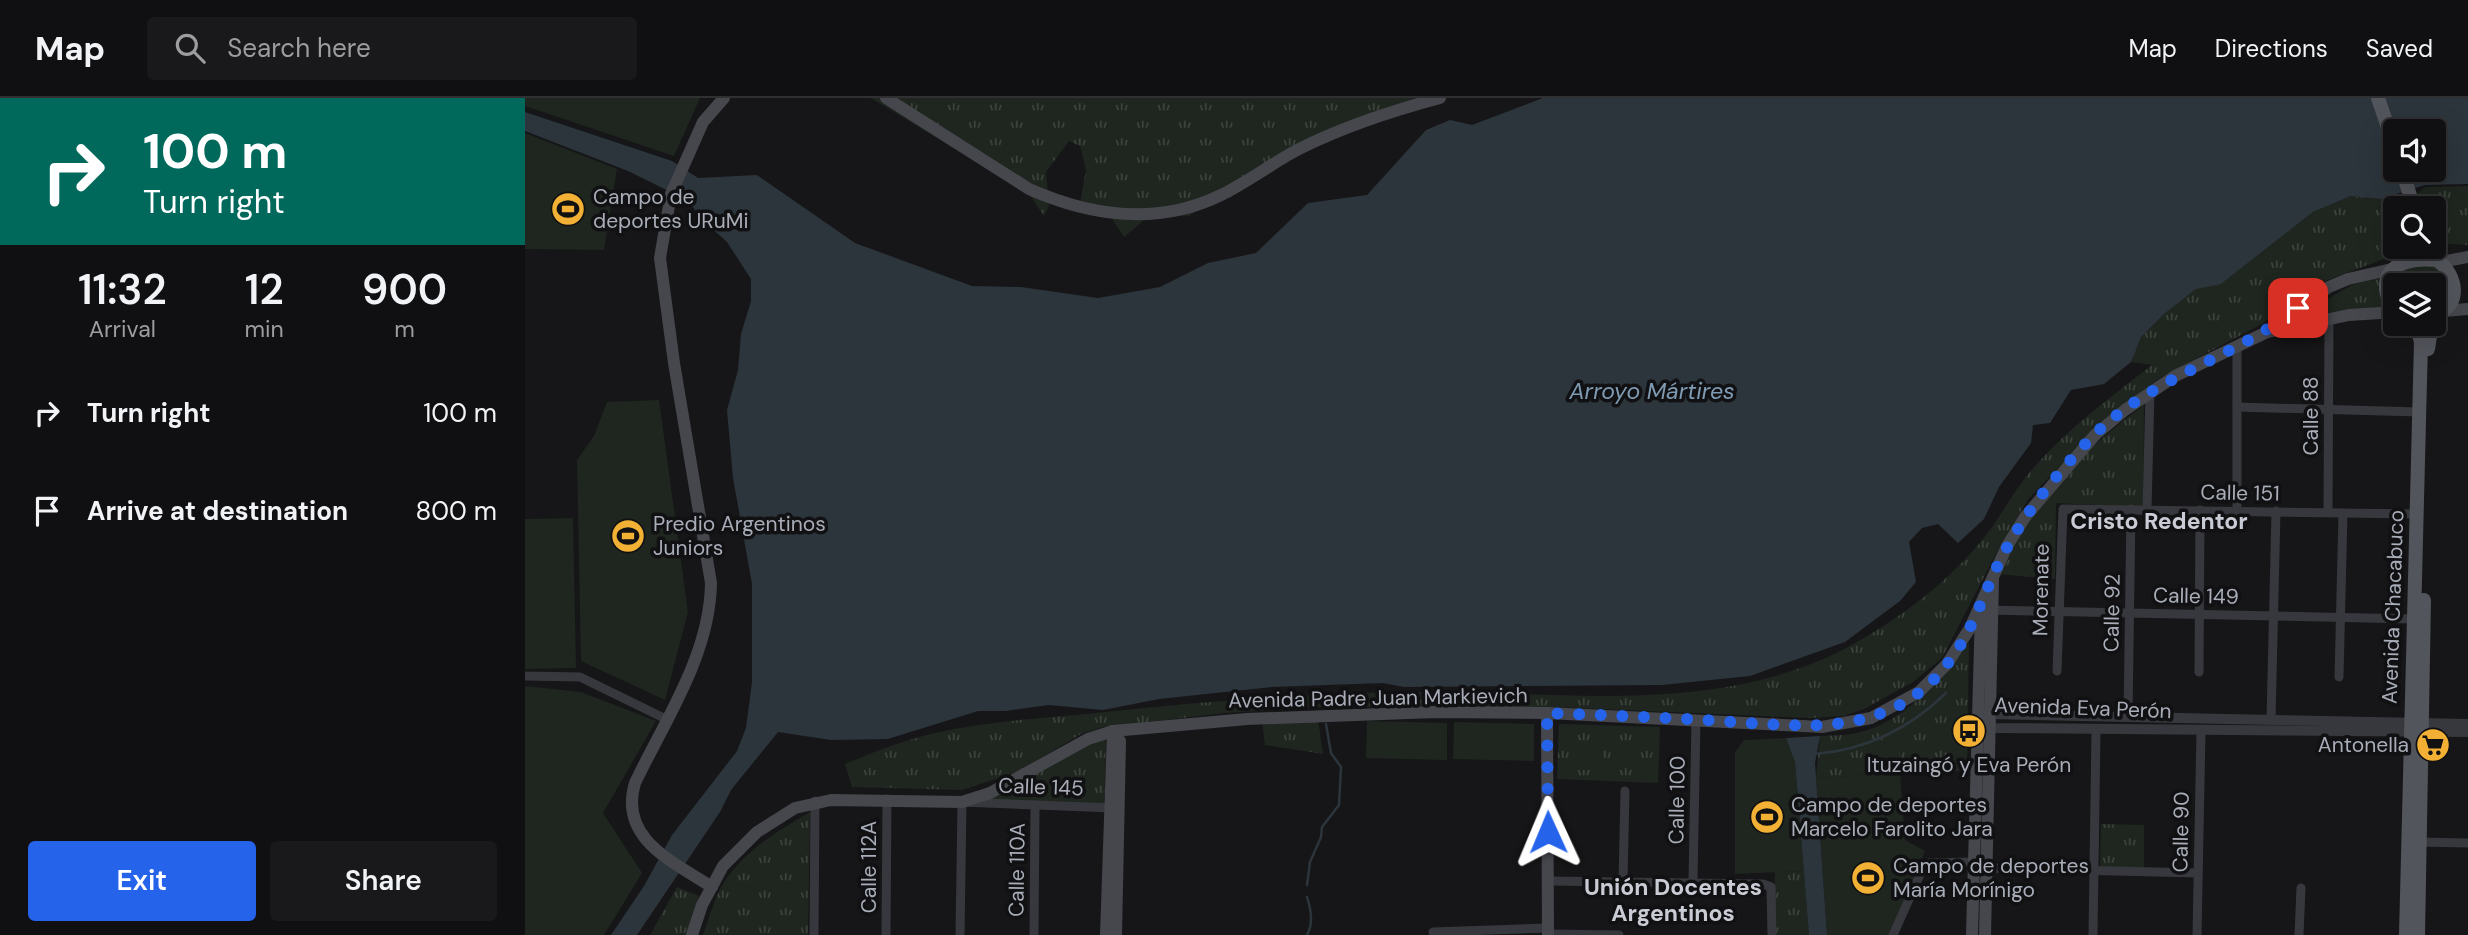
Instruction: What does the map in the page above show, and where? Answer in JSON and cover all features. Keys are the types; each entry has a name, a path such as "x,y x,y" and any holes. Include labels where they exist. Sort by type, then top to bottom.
{"main road":[{"path":"712,887 652,849 634,818 631,794 701,646 711,603 711,583 663,291 660,258 671,194 703,122 724,98"},
{"path":"886,98 1041,194 1079,209 1109,214 1185,209 1218,197 1296,150 1341,129 1377,115 1440,98"},
{"path":"2378,98 2385,119"},
{"path":"2395,267 2468,257"},
{"path":"2392,273 2401,259"},
{"name":"Avenida Chacabuco","path":"2439,261 2449,268 2455,289 2453,300 2446,307"},
{"name":"Avenida Padre Juan Markievich","path":"692,935 723,866 757,832 795,807 815,802 887,799 962,802 990,793 1089,739 1138,726 1347,714 1547,713 1822,727 1871,718 1895,707 1931,681 1959,647 2019,527 2058,475 2095,435 2175,376 2267,332 2329,287 2348,279 2395,267"},
{"path":"2446,315 2468,309"},
{"name":"Avenida Padre Juan Markievich","path":"2267,332 2383,312"},
{"name":"Avenida Chacabuco","path":"2418,935 2420,842 2414,619 2419,336"},
{"name":"Avenida Chacabuco","path":"2406,935 2428,356 2433,336"},
{"path":"1972,935 1973,862 1993,608 1993,576"},
{"path":"1981,599 1984,717 1990,728 1985,935"},
{"path":"1547,713 1548,932"},
{"path":"1113,731 1116,935"},
{"path":"1106,935 1114,808"}],"street":[{"name":"Calle 88","path":"2329,320 2329,512"},
{"path":"2237,347 2237,511"},
{"path":"2147,509 2150,392"},
{"path":"2237,407 2419,412"},
{"name":"Calle 151","path":"2063,509 2416,514"},
{"name":"Morenate","path":"2057,671 2063,509"},
{"name":"Calle 92","path":"2128,717 2131,509"},
{"path":"2199,672 2200,510"},
{"path":"2271,719 2276,511"},
{"path":"2339,677 2343,513"},
{"path":"1981,616 1993,608"},
{"name":"Calle 149","path":"1993,608 2414,619"},
{"path":"525,676 580,677 666,719"},
{"name":"Avenida Eva Perón","path":"1984,717 2271,719 2468,732"},
{"name":"Calle 100","path":"1693,881 1696,720"},
{"name":"Avenida Eva Perón","path":"1990,728 2201,730 2468,724"},
{"path":"2093,935 2096,730"},
{"name":"Calle 90","path":"2197,935 2201,730"},
{"path":"1623,881 1625,791"},
{"name":"Calle 112A","path":"886,935 887,799"},
{"path":"814,935 815,802"},
{"path":"960,935 962,802"},
{"name":"Calle 145","path":"962,802 1114,808"},
{"name":"Calle 110A","path":"1034,935 1035,805"},
{"path":"2420,842 2468,843"},
{"path":"1893,935 1923,868 1929,863 1973,862 1986,868 2198,873"},
{"path":"1548,881 1693,881 1770,887 1772,935"},
{"path":"2299,935 2301,888"},
{"path":"1433,932 1619,935"}],"green space":[{"path":"525,98 700,98 674,156 525,106"},
{"path":"871,98 1417,98 1296,150 1271,173 1229,198 1218,197 1189,216 1151,214 1124,237 1109,214 1079,209 1086,170 1080,146 1069,141 1046,172 1049,206 1044,216 1029,194"},
{"name":"Campo de deportes URuMi","path":"525,133 617,169 604,250 525,249"},
{"path":"2468,186 2468,245 2446,244 2446,196 2414,196 2425,187"},
{"path":"2351,196 2383,198 2384,259 2309,287 2262,324 2161,377 2109,416 2029,498 2002,542 1942,658 1913,682 1864,709 1844,716 1811,718 1556,707 1322,707 1225,713 1103,727 1081,734 1017,772 962,790 852,787 845,764 928,735 1001,722 1312,695 1436,692 1646,695 1698,691 1750,682 1800,668 1848,647 1887,624 1923,598 1957,568 1987,534 2023,481 2050,450 2092,412 2152,365 2131,362 2141,337 2196,288 2221,284 2313,212"},
{"path":"2427,263 2440,266 2444,273 2401,273 2407,267"},
{"path":"2382,275 2383,309 2278,327 2352,285"},
{"path":"2446,276 2450,282 2446,298"},
{"name":"Predio Argentinos Juniors","path":"659,400 688,612 665,700 581,661 577,460 594,436 607,402"},
{"path":"2144,405 2143,507 2056,503 2055,579 1999,574 2026,524 2060,480 2100,440"},
{"path":"573,518 576,668 525,669 525,519"},
{"path":"2016,553 2049,554 2048,573 2015,572"},
{"path":"1969,643 1967,770 1816,778 1820,736 1857,733 1891,719 1934,684"},
{"path":"525,686 581,692 656,721 603,813 642,873 604,935 525,935"},
{"path":"1318,719 1323,754 1265,745 1262,720"},
{"path":"1367,721 1447,723 1447,760 1366,758"},
{"path":"1454,722 1534,724 1534,761 1453,759"},
{"path":"1559,724 1660,727 1658,783 1557,779"},
{"name":"Campo de deportes Marcelo Farolito Jara","path":"1786,738 1795,762 1804,871 1735,874 1735,752 1744,740"},
{"path":"1106,739 1104,804 979,800 1092,742"},
{"path":"1899,746 1900,762 1869,764 1868,748"},
{"path":"1572,752 1603,752 1603,770 1572,770"},
{"name":"Campo de deportes María Morínigo","path":"1900,773 1905,840 1925,851 1890,935 1827,935 1816,778"},
{"path":"810,812 808,935 703,935 717,896 731,872 762,843"},
{"path":"2101,824 2144,825 2144,870 2100,869"},
{"path":"1804,871 1809,935 1774,935 1775,872"},
{"path":"677,887 699,896 687,935 650,935"}],"water":[{"name":"Arroyo Mártires","path":"1543,98 2468,98 2468,184 2425,185 2383,196 2381,199 2351,196 2313,212 2221,284 2196,289 2164,314 2141,337 2131,362 2104,384 2071,390 2050,423 2033,425 2031,443 1999,487 1984,519 1958,543 1938,524 1922,528 1909,542 1916,582 1900,601 1845,642 1750,676 1662,685 1404,687 1383,683 1272,687 1159,699 1103,710 1049,705 1006,711 978,711 888,739 831,740 778,732 731,790 720,812 637,935 611,935 644,886 672,835 737,751 746,728 752,682 752,584 733,478 727,410 738,370 741,334 751,301 751,279 727,242 687,200 628,171 525,131 525,112 672,161 698,178 757,175 855,243 972,286 1021,287 1098,298 1160,287 1208,263 1256,253 1308,203 1367,195 1426,130 1450,120 1472,125"},
{"path":"1820,736 1815,763 1827,935 1809,935 1795,762 1786,738"}],"waterway":[{"path":"1815,754 1852,748 1886,735 1918,717 1946,693"},
{"path":"1307,885 1310,862 1321,837 1322,827 1339,805 1341,767 1331,753 1326,724"},
{"path":"1307,897 1311,921 1307,935"}],"place":[{"name":"Campo de deportes URuMi","path":"568,209"},
{"name":"Predio Argentinos Juniors","path":"628,536"},
{"name":"Ituzaingó y Eva Perón","path":"1969,731"},
{"name":"Antonella","path":"2433,745"},
{"name":"Campo de deportes Marcelo Farolito Jara","path":"1767,817"},
{"name":"Campo de deportes María Morínigo","path":"1868,878"}],"district":[{"name":"Cristo Redentor","path":"2159,521"},
{"name":"Unión Docentes Argentinos","path":"1673,900"}],"route":[{"path":"1548,832 1547,713 1822,727 1871,718 1895,707 1919,692 1947,664 1970,628 2007,546 2025,517 2058,475 2095,435 2125,410 2175,376 2267,332 2298,308"}]}
